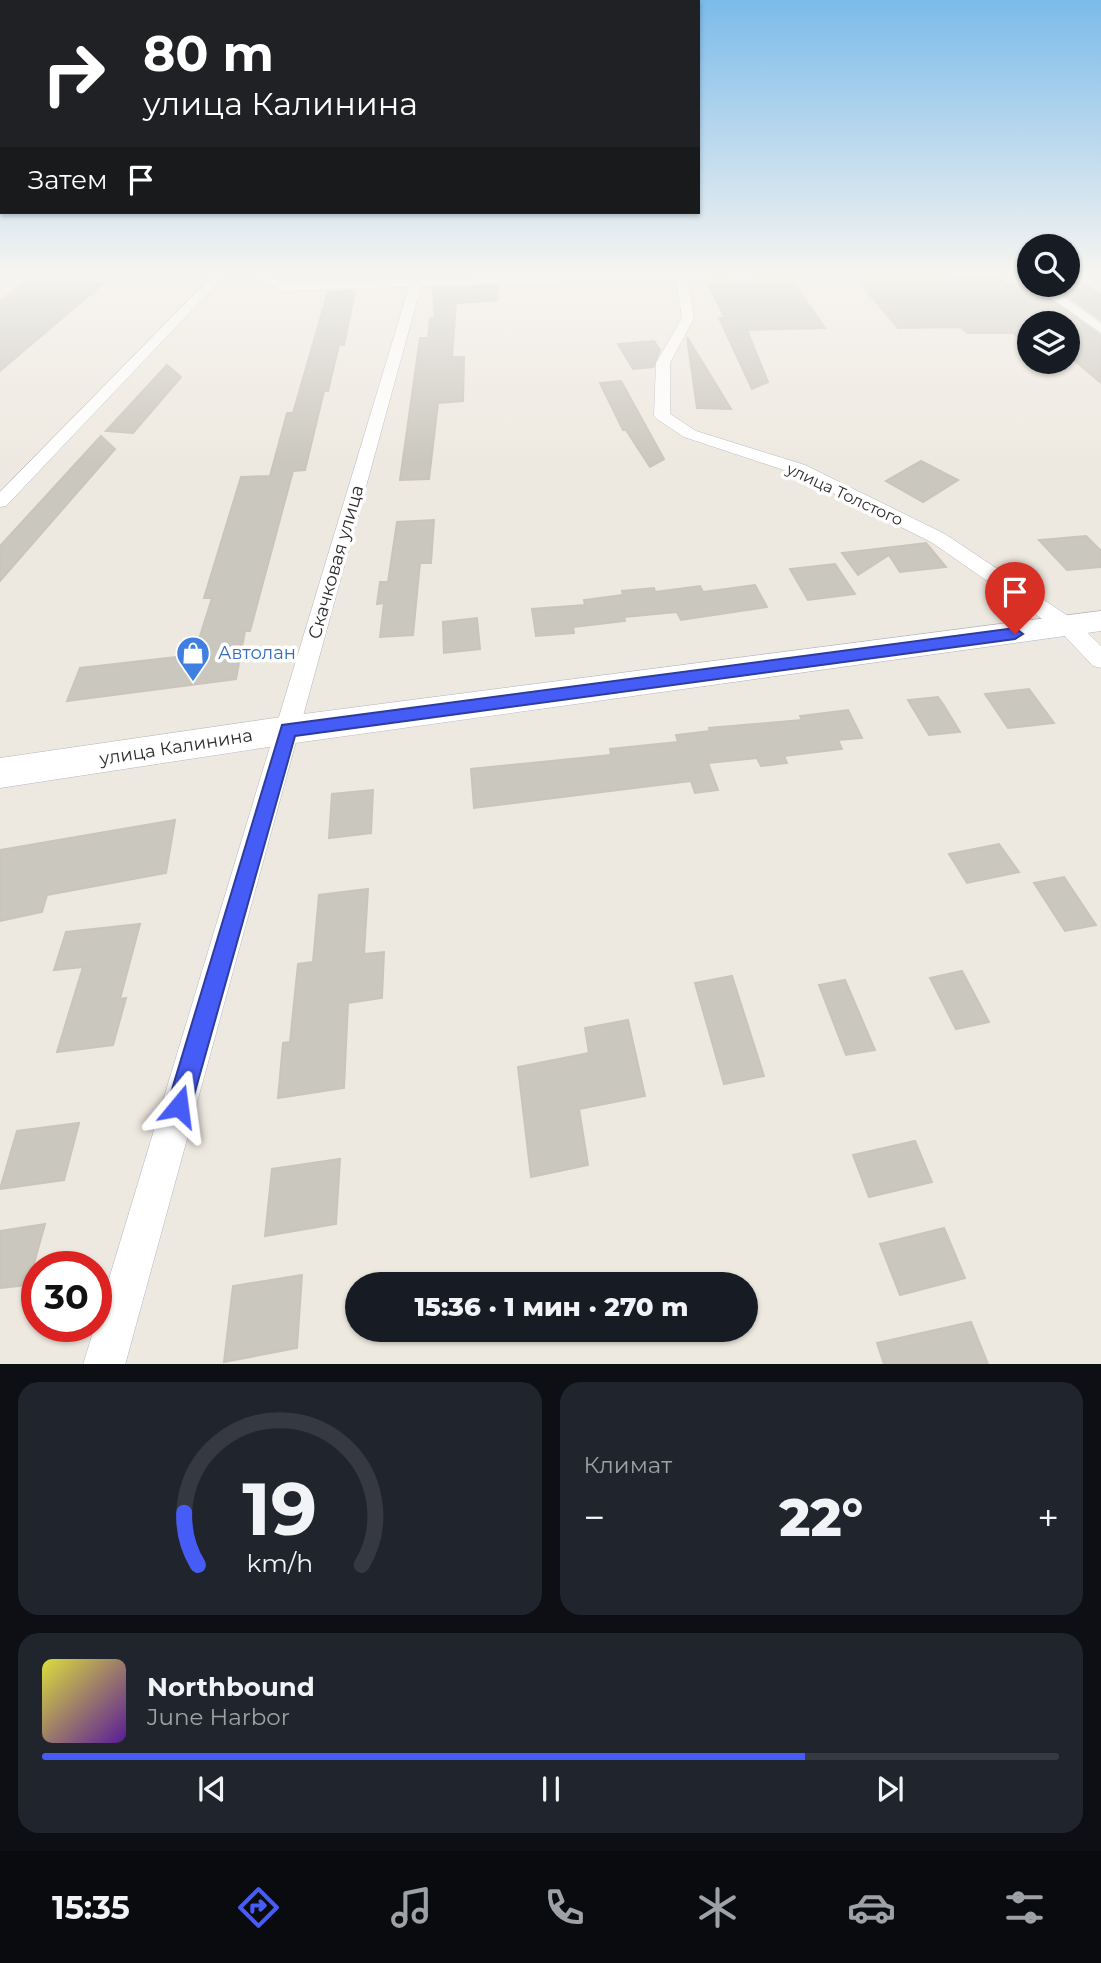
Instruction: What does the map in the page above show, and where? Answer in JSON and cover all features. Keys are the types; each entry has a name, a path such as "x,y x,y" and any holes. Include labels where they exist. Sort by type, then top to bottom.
{"main road":[{"name":"улица Калинина","path":"0,773 288,730 1101,621"}],"street":[{"path":"0,502 161,336"},
{"name":"Скачковая улица","path":"104,1364 401,336"},
{"name":"улица Толстого","path":"678,336 663,363 662,416 690,434 799,469 938,538 1069,627 1101,660"}],"building":[{"path":"0,336 42,336 0,371"},
{"path":"315,336 346,336 344,345 339,345 328,391 324,391 305,470 293,471 250,631 245,631 236,679 67,701 80,668 194,655 212,598 204,598 241,477 270,476 287,413 293,413"},
{"path":"428,336 454,336 452,357 464,357 463,401 438,403 429,479 400,480 420,338 428,338"},
{"path":"727,336 749,336 768,382 752,389"},
{"path":"1080,336 1101,336 1101,383 1080,365"},
{"path":"687,337 731,409 697,408"},
{"path":"654,341 660,350 653,367 633,369 618,344"},
{"path":"167,365 181,377 133,433 106,431"},
{"path":"621,381 664,459 650,467 626,430 623,430 600,383"},
{"path":"101,436 115,449 0,581 0,546"},
{"path":"921,461 958,480 923,502 886,481"},
{"path":"434,520 431,563 420,563 413,635 380,637 384,603 377,604 380,582 388,582 397,522"},
{"path":"1086,536 1101,551 1101,567 1067,570 1039,540"},
{"path":"926,543 946,567 900,572 889,555 858,575 842,553"},
{"path":"835,564 855,594 808,600 790,569"},
{"path":"755,585 767,607 681,620 677,612 624,617 625,621 573,627 574,633 536,636 532,609 585,605 584,600 623,595 622,591 654,588 655,592 700,586 703,592"},
{"path":"477,618 480,649 444,653 443,622"},
{"path":"1029,689 1054,723 1008,728 985,694"},
{"path":"938,697 960,732 929,735 908,700"},
{"path":"848,710 862,738 838,740 842,749 784,756 787,763 761,766 757,758 708,763 718,790 695,793 691,781 474,808 471,769 611,755 610,749 678,742 676,735 710,731 709,728 802,720 800,716"},
{"path":"373,790 371,833 329,838 332,794"},
{"path":"175,820 166,873 47,895 42,912 0,921 0,850"},
{"path":"999,844 1019,872 967,883 949,854"},
{"path":"1064,877 1096,925 1065,931 1034,883"},
{"path":"368,889 364,954 384,952 382,998 348,1003 344,1088 278,1098 283,1043 290,1042 298,964 313,962 319,895"},
{"path":"140,924 120,999 126,998 113,1045 57,1052 83,967 54,970 66,932"},
{"path":"962,971 989,1022 956,1029 930,978"},
{"path":"732,976 764,1076 724,1084 695,983"},
{"path":"845,980 875,1050 846,1055 819,985"},
{"path":"628,1020 645,1096 579,1109 588,1165 531,1177 518,1067 589,1053 585,1028"},
{"path":"79,1123 64,1180 0,1189 17,1131"},
{"path":"915,1141 932,1182 869,1197 853,1155"},
{"path":"340,1159 336,1224 265,1236 272,1169"},
{"path":"45,1224 37,1251 21,1251 21,1286 0,1288 0,1231"},
{"path":"944,1228 965,1278 900,1295 880,1244"},
{"path":"302,1275 297,1348 224,1362 233,1286"},
{"path":"971,1322 988,1364 884,1364 877,1343"}],"place":[{"name":"Автолан","path":"193,683"}],"route":[{"path":"179,1106 288,730 1015,634"}]}
